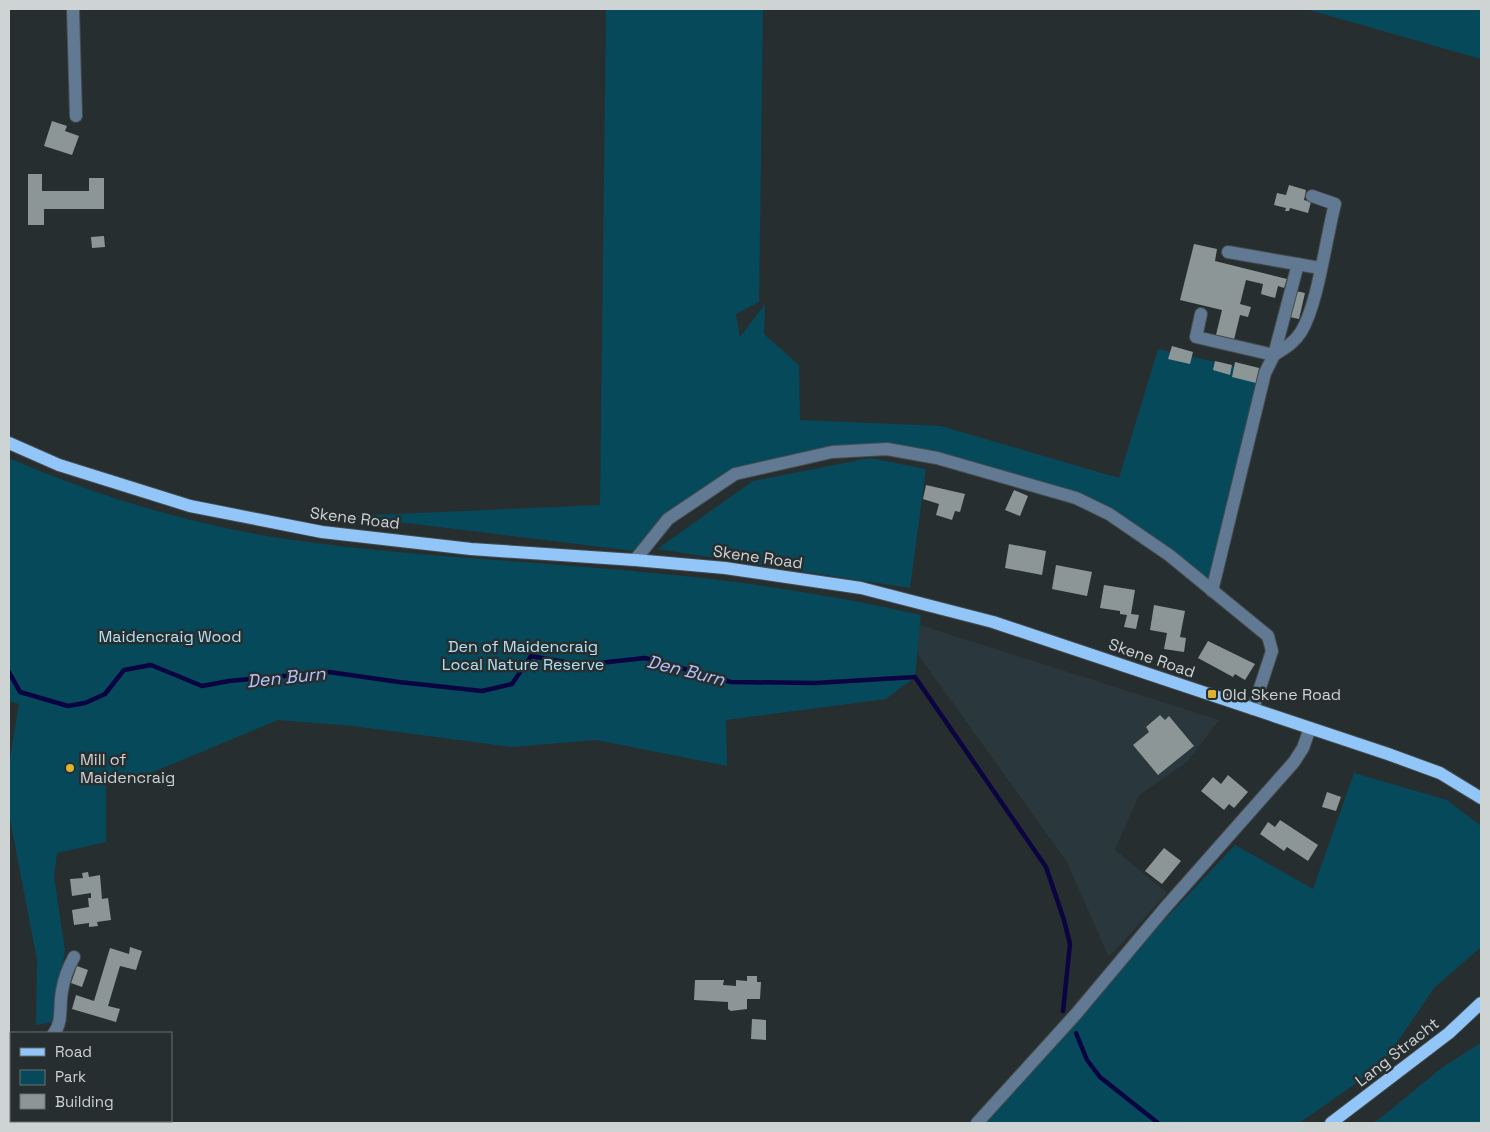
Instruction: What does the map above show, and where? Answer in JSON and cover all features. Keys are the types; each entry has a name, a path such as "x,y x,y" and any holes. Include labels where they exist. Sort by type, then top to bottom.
{"main road":[{"name":"Skene Road","path":"9,443 59,465 190,506 313,530 471,549 725,568 861,588 993,622 1310,728 1440,773 1481,798"},
{"path":"1440,773 1481,789"},
{"name":"Lang Stracht","path":"1331,1123 1449,1033 1481,1003"}],"street":[{"path":"73,9 76,116"},
{"path":"1201,314 1196,337 1274,355 1292,344 1301,331 1309,312 1335,204 1312,196"},
{"path":"1228,252 1320,268"},
{"path":"1212,591 1265,373 1274,355 1298,264"},
{"path":"635,560 668,519 735,474 832,452 887,449 937,458 1076,498 1109,514 1263,630 1270,643 1270,659 1253,709"},
{"path":"977,1123 1076,1014 1164,909 1294,762 1310,728"},
{"path":"55,1032 61,1021 59,1012 66,972 74,957"}],"shaded area":[{"path":"920,625 1219,720 1187,762 1139,795 1115,850 1167,893 1109,957 1067,862 917,653"}],"green space":[{"path":"606,9 763,9 759,302 736,314 740,337 765,304 764,334 799,365 800,420 941,426 1119,478 1158,349 1265,373 1212,591 1109,514 887,449 739,472 668,519 642,552 350,516 600,505"},
{"path":"1306,9 1481,9 1481,59"},
{"name":"Maidencraig Wood","path":"9,458 76,485 145,508 251,533 333,545 427,555 696,577 760,585 921,615 915,677 886,699 726,720 727,766 596,740 511,747 353,726 278,720 146,775 106,782 106,842 57,853 54,876 65,951 52,1022 36,1025 37,960 9,814 9,765 19,704 9,701"},
{"path":"870,458 926,469 910,588 657,549 753,481"},
{"path":"1354,773 1447,800 1481,826 1481,947 1434,988 1381,1066 1299,1123 977,1123 1076,1014 1235,845 1313,889"},
{"path":"1481,1043 1481,1123 1372,1123 1382,1117 1444,1066"}],"building":[{"path":"52,121 67,126 65,131 79,136 72,155 44,146"},
{"path":"28,174 42,174 42,191 89,191 89,178 104,178 104,209 44,209 44,225 28,225"},
{"path":"1289,185 1306,190 1304,200 1311,202 1308,213 1290,208 1289,211 1285,211 1286,208 1274,205 1277,193 1286,195"},
{"path":"104,236 105,247 92,248 91,237"},
{"path":"1194,244 1217,249 1215,261 1287,279 1284,288 1278,286 1275,298 1261,294 1263,284 1246,280 1240,304 1251,307 1248,317 1240,315 1233,344 1215,339 1222,310 1180,300"},
{"path":"1296,291 1305,293 1299,319 1290,317"},
{"path":"1172,346 1193,352 1190,364 1168,359"},
{"path":"1215,361 1232,365 1230,375 1213,370"},
{"path":"1235,362 1259,368 1256,383 1232,377"},
{"path":"926,485 965,494 960,512 955,511 952,520 936,515 939,504 923,499"},
{"path":"1014,490 1028,496 1020,516 1005,510"},
{"path":"1009,544 1046,551 1042,575 1005,568"},
{"path":"1056,565 1092,572 1087,596 1052,589"},
{"path":"1104,585 1135,590 1131,614 1139,615 1136,629 1124,627 1127,615 1120,614 1120,611 1100,608"},
{"path":"1154,605 1185,611 1180,637 1186,638 1184,652 1164,649 1167,633 1150,630"},
{"path":"1208,641 1255,664 1245,680 1235,674 1233,677 1198,658"},
{"path":"1160,715 1165,720 1169,716 1194,746 1158,775 1133,745 1149,732 1146,727"},
{"path":"1228,775 1248,792 1234,808 1229,804 1224,810 1201,791 1213,777 1221,784"},
{"path":"1327,792 1341,797 1336,811 1322,807"},
{"path":"1280,820 1318,845 1308,861 1287,847 1284,851 1260,834 1268,822 1275,827"},
{"path":"1164,848 1181,861 1162,884 1145,871"},
{"path":"88,872 89,877 100,875 102,899 108,898 111,920 97,922 98,926 89,927 89,923 74,925 72,910 89,907 88,898 91,898 91,893 72,896 70,879 83,878 82,873"},
{"path":"130,947 142,951 136,970 120,966 108,1006 120,1009 116,1022 72,1009 76,995 94,1001 110,948 129,954"},
{"path":"77,966 88,970 82,987 71,983"},
{"path":"747,976 757,976 757,982 761,982 760,999 747,999 747,1009 731,1011 728,1009 728,1002 694,1000 695,980 724,980 723,985 736,986 736,980 747,981"},
{"path":"752,1019 766,1020 766,1040 751,1039"}],"waterway":[{"name":"Den Burn","path":"9,672 20,692 68,706 85,703 105,694 124,670 151,665 202,686 229,681 329,672 482,691 512,684 531,656 581,665 645,658 731,682 816,683 915,677 1046,867 1070,944 1063,1011"},
{"name":"Den Burn","path":"1076,1033 1087,1060 1100,1077 1158,1123"}],"place":[{"name":"Old Skene Road","path":"1212,694"},
{"name":"Mill of Maidencraig","path":"70,768"}],"park label":[{"name":"Den of Maidencraig Local Nature Reserve","path":"523,655"}]}
